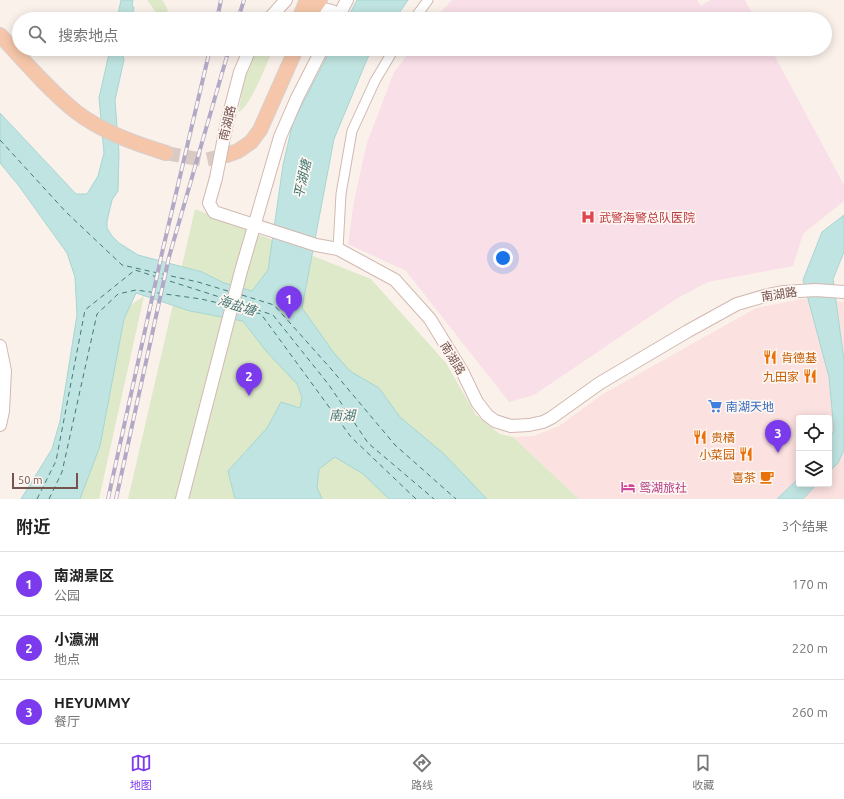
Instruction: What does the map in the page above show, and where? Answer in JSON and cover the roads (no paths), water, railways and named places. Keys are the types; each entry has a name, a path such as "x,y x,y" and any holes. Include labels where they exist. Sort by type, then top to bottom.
{"main road":[{"path":"0,25 12,37"},
{"path":"0,35 12,47"},
{"path":"20,56 76,111 116,136 133,142 167,148 131,134 94,115 76,102 30,56"},
{"path":"283,56 256,122 241,140 228,151 238,151 251,142 260,130 293,56"}],"street":[{"path":"275,12 286,0"},
{"path":"341,12 347,0"},
{"path":"419,12 428,0"},
{"path":"308,7 333,12"},
{"name":"南湖路","path":"247,56 240,72 227,122 216,178 209,203 214,212 316,245 338,249 395,280 430,319 463,373 477,402 487,415 495,421 511,426 529,425 543,422 551,418 600,383 737,304 763,296 784,292 816,290 844,292"},
{"path":"182,499 241,271 280,137 297,98 318,56"},
{"path":"338,249 341,194 352,131 375,81 390,56"},
{"path":"0,346 5,371 4,411 0,424"}],"water":[{"path":"121,0 133,0 133,12 118,12"},
{"path":"357,0 408,0 400,12 351,12"},
{"path":"108,56 123,56 124,60 115,100 119,153 118,191 112,200 107,221 107,228 112,236 119,243 138,255 202,272 224,283 252,291 268,270 283,165 293,122 327,56 369,56 334,139 302,308 334,353 350,371 379,388 400,417 444,454 487,499 389,499 363,474 335,457 319,469 317,487 322,499 235,499 228,471 267,428 281,402 300,408 302,397 297,384 266,351 243,321 190,311 136,293 124,319 100,446 80,499 21,499 52,449 60,421 77,315 75,277 67,253 19,186 0,163 0,113 76,194 87,194 98,176 104,153 99,98"},
{"path":"844,215 844,252 833,279 844,360 844,450 838,463 832,469 832,434 834,431 829,377 803,280 822,232"},
{"path":"796,481 796,487 814,487 803,499 777,499"}],"tunnel":[{"path":"166,153 204,160 227,155"}],"railway":[{"path":"218,12 221,0"},
{"path":"240,12 244,0"},
{"path":"108,499 162,253 208,56"},
{"path":"116,499 169,257 227,56"}],"place":[{"name":"武警海警总队医院","path":"588,217"},
{"name":"南湖景区","path":"289,319"},
{"name":"肯德基","path":"770,357"},
{"name":"九田家","path":"810,376"},
{"name":"小瀛洲","path":"249,396"},
{"name":"南湖天地","path":"715,406"},
{"name":"贵橘","path":"700,437"},
{"name":"HEYUMMY","path":"778,453"},
{"name":"小菜园","path":"746,454"},
{"name":"喜茶","path":"767,477"},
{"name":"鸳湖旅社","path":"628,487"}],"water label":[{"name":"平湖塘","path":"302,179"},
{"name":"海盐塘","path":"237,305"},
{"name":"南湖","path":"342,415"}]}
